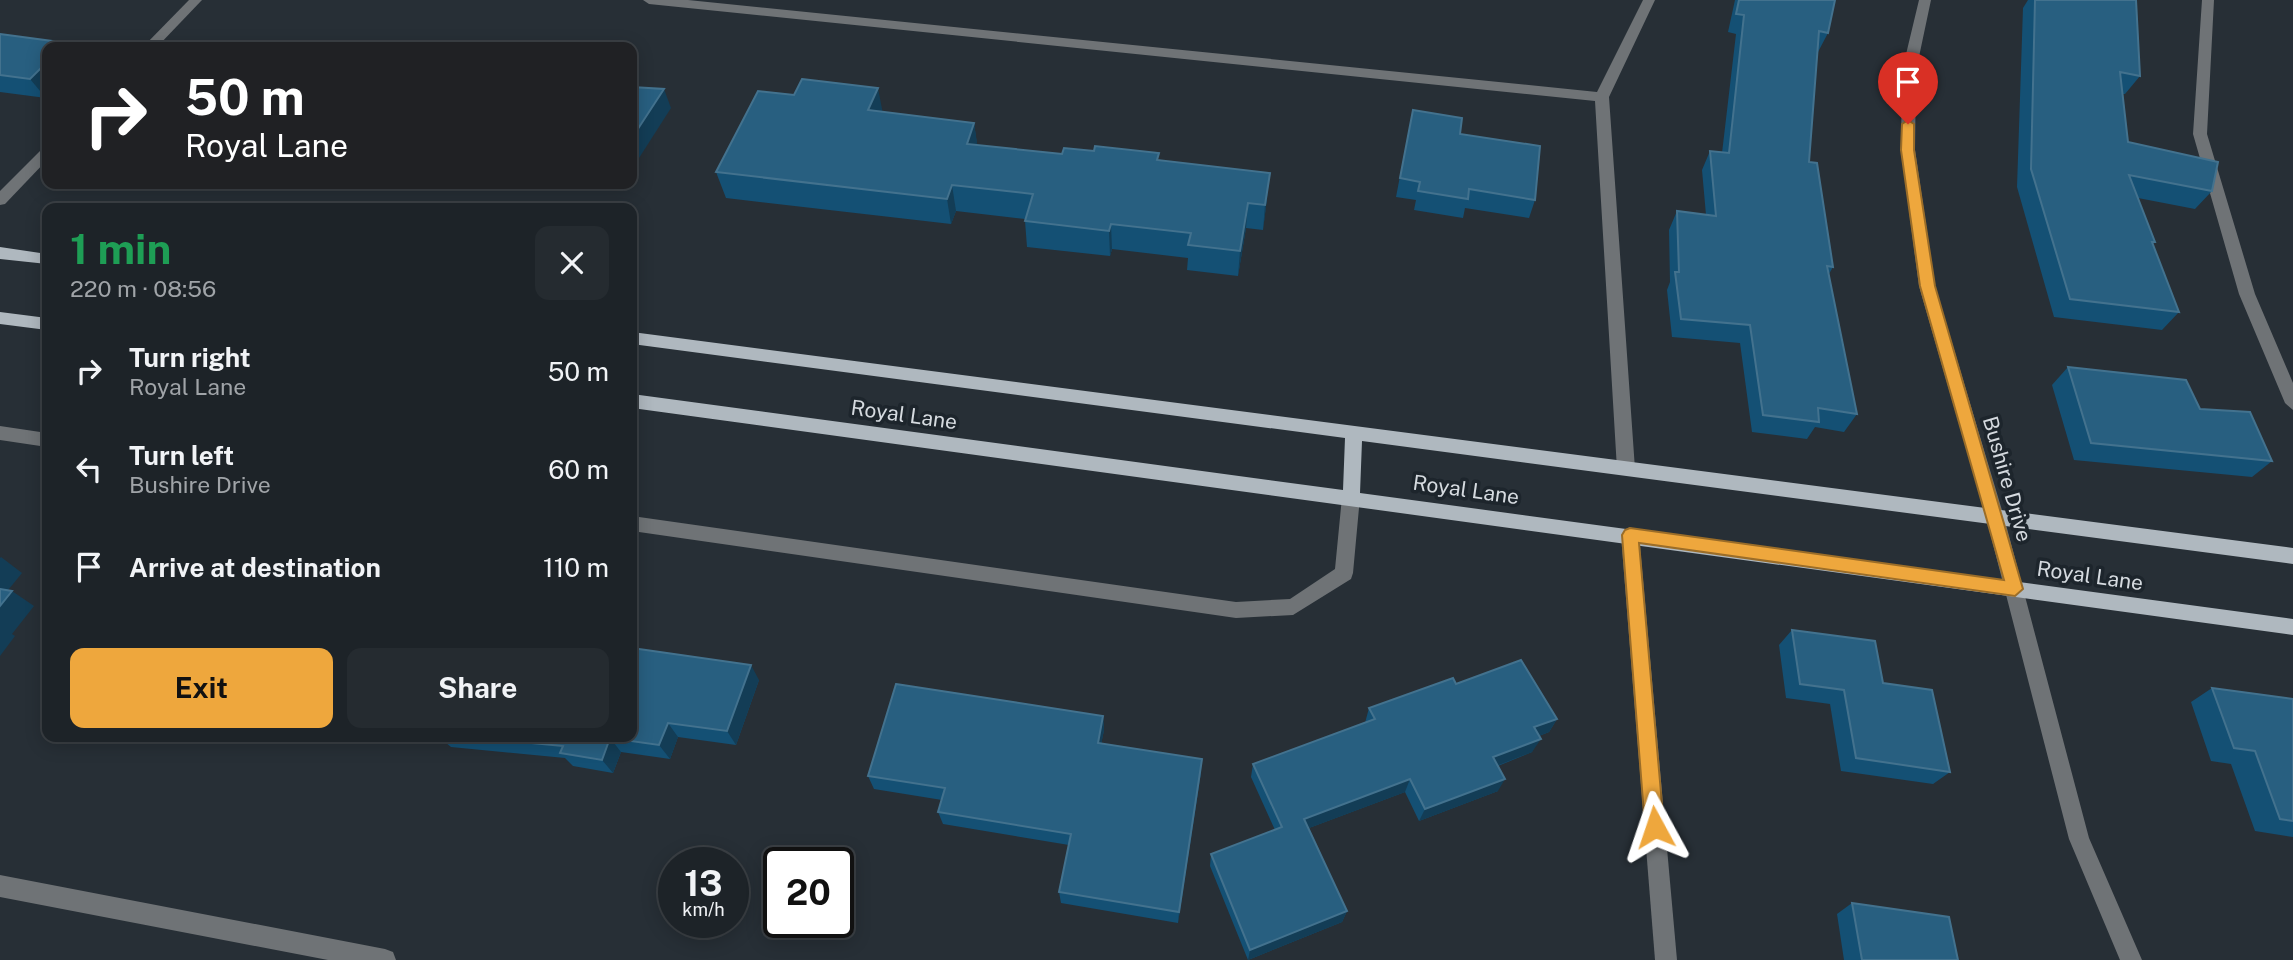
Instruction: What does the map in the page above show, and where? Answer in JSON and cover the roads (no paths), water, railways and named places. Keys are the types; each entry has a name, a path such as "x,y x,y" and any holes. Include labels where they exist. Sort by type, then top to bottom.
{"main road":[{"path":"0,253 42,258"},
{"path":"0,318 42,323"},
{"name":"Royal Lane","path":"637,339 2293,556"},
{"name":"Royal Lane","path":"637,402 2293,627"},
{"path":"1351,497 1354,434"}],"street":[{"path":"155,42 196,0"},
{"path":"649,0 1602,97"},
{"path":"1626,470 1602,97 1649,0"},
{"name":"Bushire Drive","path":"1925,0 1909,71 1908,150 1927,286 2015,589 2079,839 2131,960"},
{"path":"2208,0 2200,134 2247,295 2293,403"},
{"path":"0,200 42,157"},
{"path":"0,433 42,439"},
{"path":"637,525 1236,610 1293,607 1344,573 1351,497"},
{"path":"1630,535 1665,960"},
{"path":"0,886 385,960"}]}
